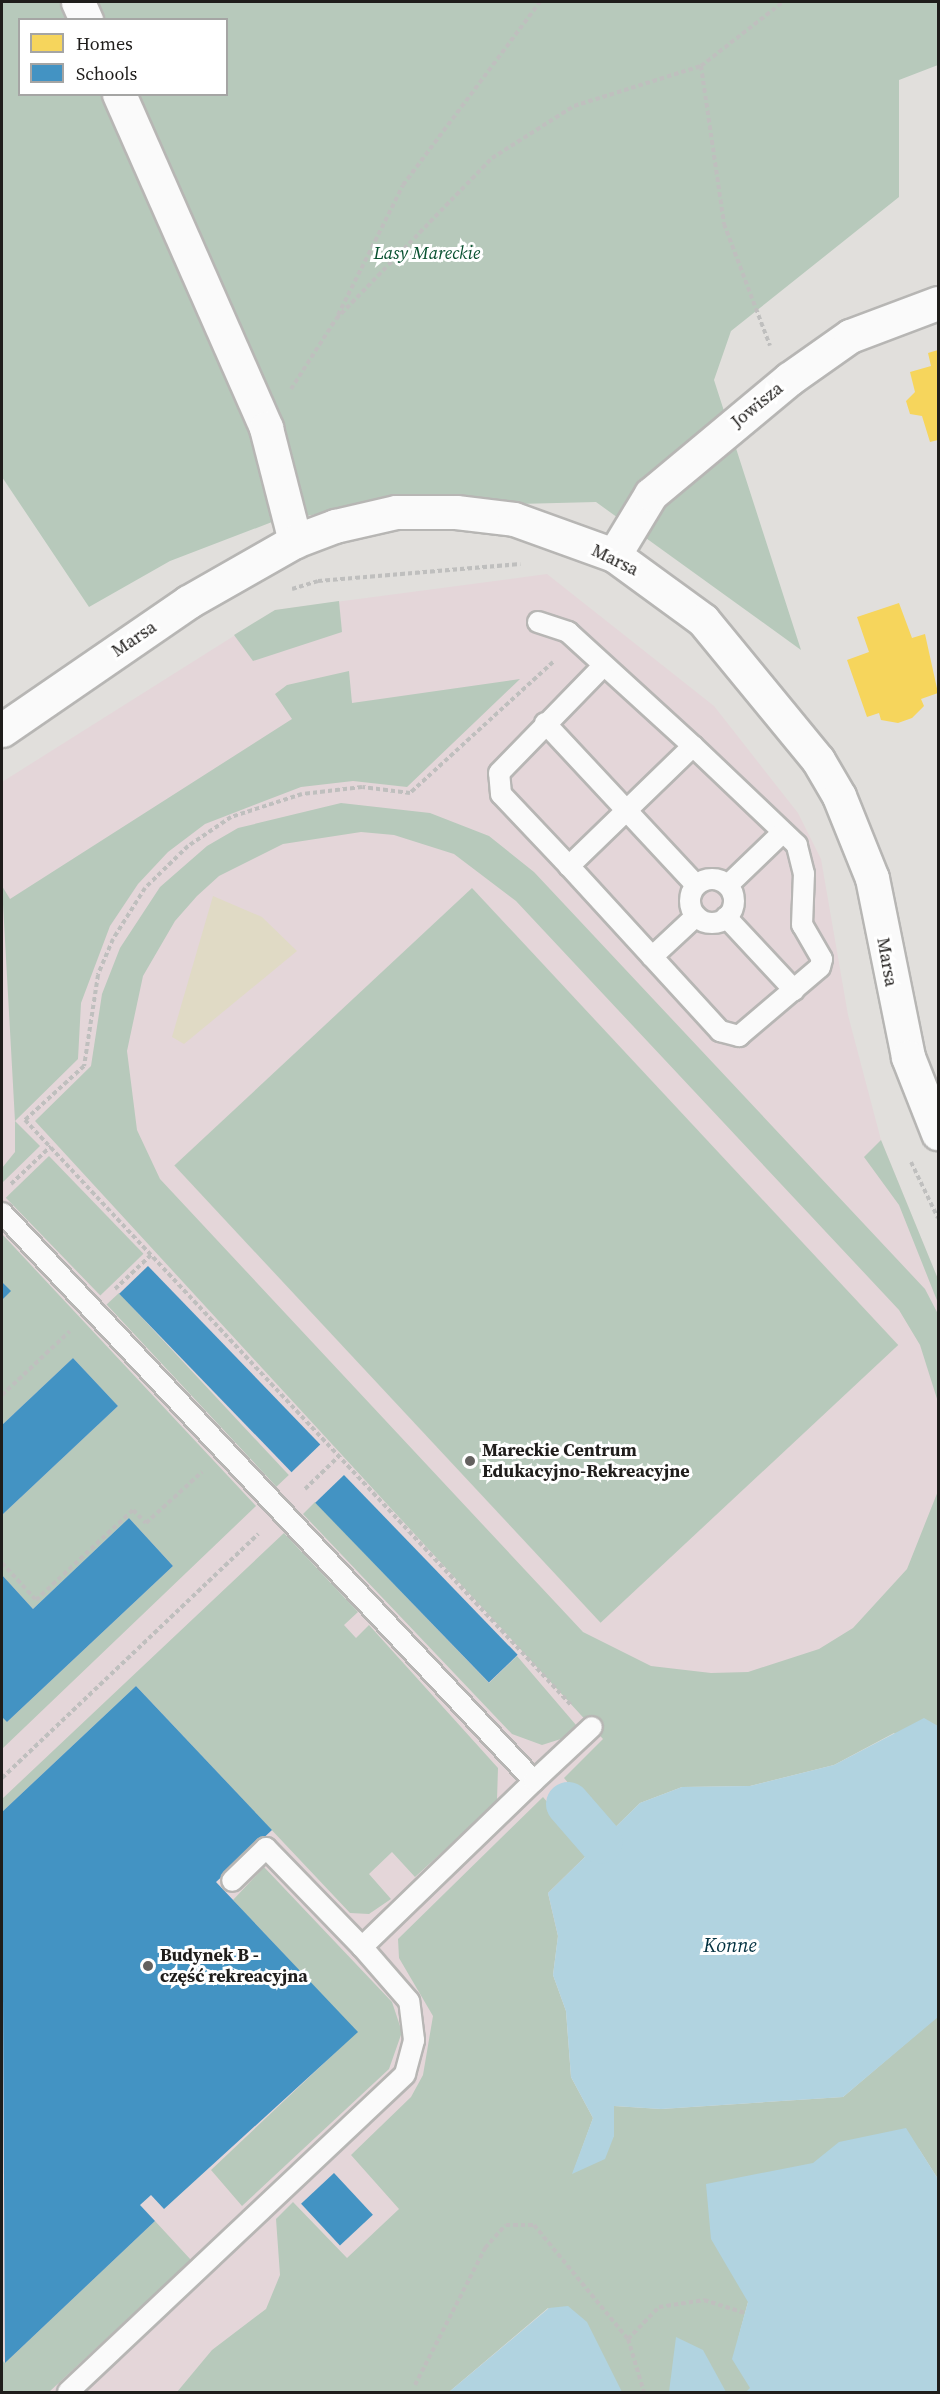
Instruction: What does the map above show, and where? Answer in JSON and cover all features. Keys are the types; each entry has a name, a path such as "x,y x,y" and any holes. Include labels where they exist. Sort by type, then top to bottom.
{"street":[{"path":"78,2 85,18"},
{"path":"120,96 266,428 295,541"},
{"name":"Jowisza","path":"614,555 651,494 789,379 850,336 939,303"},
{"name":"Marsa","path":"2,730 188,602 295,541 396,512 456,512 514,519 614,555 703,620 818,760 838,796 872,878 908,1057 939,1133"}],"lane":[{"path":"538,622 549,622 576,641 693,746 797,845 804,874 802,925 822,959 820,968 748,1033 728,1035 652,957 497,784 501,765 603,666"},
{"path":"545,723 696,885"},
{"path":"569,866 693,746"},
{"path":"728,885 782,833"},
{"path":"714,879 728,885 734,898 726,917 707,923 696,916 689,902 696,885 714,879"},
{"path":"652,957 696,916"},
{"path":"726,917 794,990"},
{"path":"2,1213 534,1781"},
{"path":"362,1947 592,1727"},
{"path":"68,2392 405,2074 414,2040 409,2001 362,1947 266,1848 232,1881"}],"path":[{"path":"266,428 336,320 403,185 540,2"},
{"path":"336,320 492,158 574,106 701,66 783,2"},
{"path":"701,66 724,224 765,337 789,379"},
{"path":"576,641 410,793 333,788 276,801 231,817 167,864 128,914 98,975 84,1066 25,1120 592,1727"},
{"path":"2,1192 51,1146"},
{"path":"2,1563 36,1600 133,1510 146,1523 225,1451"},
{"path":"2,1778 339,1456"},
{"path":"415,2385 485,2248 506,2225 534,2224 628,2339 644,2392"},
{"path":"628,2339 659,2307 704,2300 745,2313"}],"shaded area":[{"name":"Mareckie Centrum Edukacyjno-Rekreacyjne","path":"547,574 714,706 798,813 821,859 848,1015 881,1140 938,1279 938,1643 617,1752 466,2208 278,2392 2,2392 2,782 275,610"}],"green space":[{"name":"Lasy Mareckie","path":"2,2 938,2 938,65 899,80 899,197 731,331 714,380 801,650 596,502 352,508 272,522 170,561 89,607 2,477"},
{"path":"339,601 342,632 253,661 234,635 275,610"},
{"path":"349,671 352,703 520,679 407,787 353,781 301,787 205,824 168,852 138,884 110,926 81,1003 78,1059 15,1121 2,886 10,899 292,719 275,694 287,685"},
{"path":"341,803 430,813 489,836 534,872 925,1289 938,1314 938,1402 920,1345 899,1310 516,901 454,854 394,835 361,832 283,844 219,876 197,896 175,921 143,976 127,1051 137,1130 160,1179 583,1632 651,1666 711,1673 748,1672 819,1649 853,1628 907,1569 938,1491 938,1769 894,1733 834,1765 750,1786 682,1787 640,1803 548,1893 558,1936 553,1975 566,2011 571,2077 593,2118 573,2173 614,2136 614,2106 661,2109 843,2097 938,2016 938,2179 919,2149 748,2302 738,2339 785,2392 622,2392 548,2308 449,2392 177,2392 212,2350 266,2309 280,2275 276,2219 293,2202 347,2258 399,2209 351,2155 411,2097 423,2075 433,2016 399,1958 398,1939 543,1797 554,1810 575,1791 564,1778 603,1739 35,1121 91,1066 102,994 120,948 160,887 207,846 238,828"},
{"path":"472,888 898,1345 601,1623 174,1166"},
{"path":"15,1121 40,1146 2,1183 2,1168 15,1152"},
{"path":"881,1140 938,1279 938,1303 899,1205 864,1157"},
{"path":"49,1156 143,1254 100,1296 6,1198"},
{"path":"2,1234 256,1506 2,1749 2,1717 7,1722 173,1566 129,1518 33,1609 2,1575 2,1515 118,1406 73,1358 2,1425 2,1300 10,1291 2,1282"},
{"path":"119,1293 289,1475 276,1487 107,1305"},
{"path":"315,1502 489,1683 517,1656 576,1725 564,1738 542,1745 512,1734 303,1514"},
{"path":"284,1533 358,1612 344,1625 356,1638 369,1625 498,1768 497,1800 473,1824 415,1877 392,1852 369,1874 391,1899 369,1914 350,1913 136,1686 2,1812 2,1799"},
{"path":"264,1867 392,2002 402,2032 389,2069 242,2206 211,2170 357,2032 233,1900"},
{"path":"155,2221 191,2260 49,2392 2,2392 2,2360 5,2363"}],"sand":[{"path":"213,896 262,917 297,951 184,1044 172,1037"}],"water":[{"name":"Konne","path":"924,1718 938,1726 938,2017 843,2097 661,2109 614,2106 614,2136 605,2159 572,2174 593,2118 571,2077 566,2011 553,1975 558,1936 548,1893 640,1803 682,1787 750,1786 834,1765"},
{"path":"906,2128 938,2179 938,2392 746,2392 750,2388 732,2359 748,2302 711,2239 706,2184 813,2163 839,2142"},
{"path":"568,2306 587,2322 622,2392 449,2392 549,2308"},
{"path":"676,2337 703,2350 726,2392 669,2392"}],"building: Homes":[{"path":"938,350 938,440 930,442 922,416 910,414 906,401 915,392 910,372 931,366 928,353"},
{"path":"899,603 912,638 925,634 938,693 921,699 924,706 912,718 898,723 881,720 879,713 867,717 847,660 869,652 857,617"}],"building: Schools":[{"path":"148,1266 320,1444 292,1472 119,1294"},
{"path":"2,1282 11,1291 2,1300"},
{"path":"73,1358 118,1406 2,1515 2,1425"},
{"path":"344,1475 518,1655 489,1683 315,1503"},
{"path":"129,1518 173,1566 7,1722 2,1717 2,1575 33,1609"},
{"name":"Budynek B - część rekreacyjna","path":"136,1686 272,1830 216,1882 358,2032 164,2209 151,2195 140,2205 155,2221 5,2363 2,1812"},
{"path":"334,2173 373,2215 340,2245 301,2204"}],"waterway":[{"path":"568,1804 601,1842"}],"place":[{"name":"Mareckie Centrum Edukacyjno-Rekreacyjne","path":"470,1461"},
{"name":"Budynek B - część rekreacyjna","path":"148,1966"}]}
